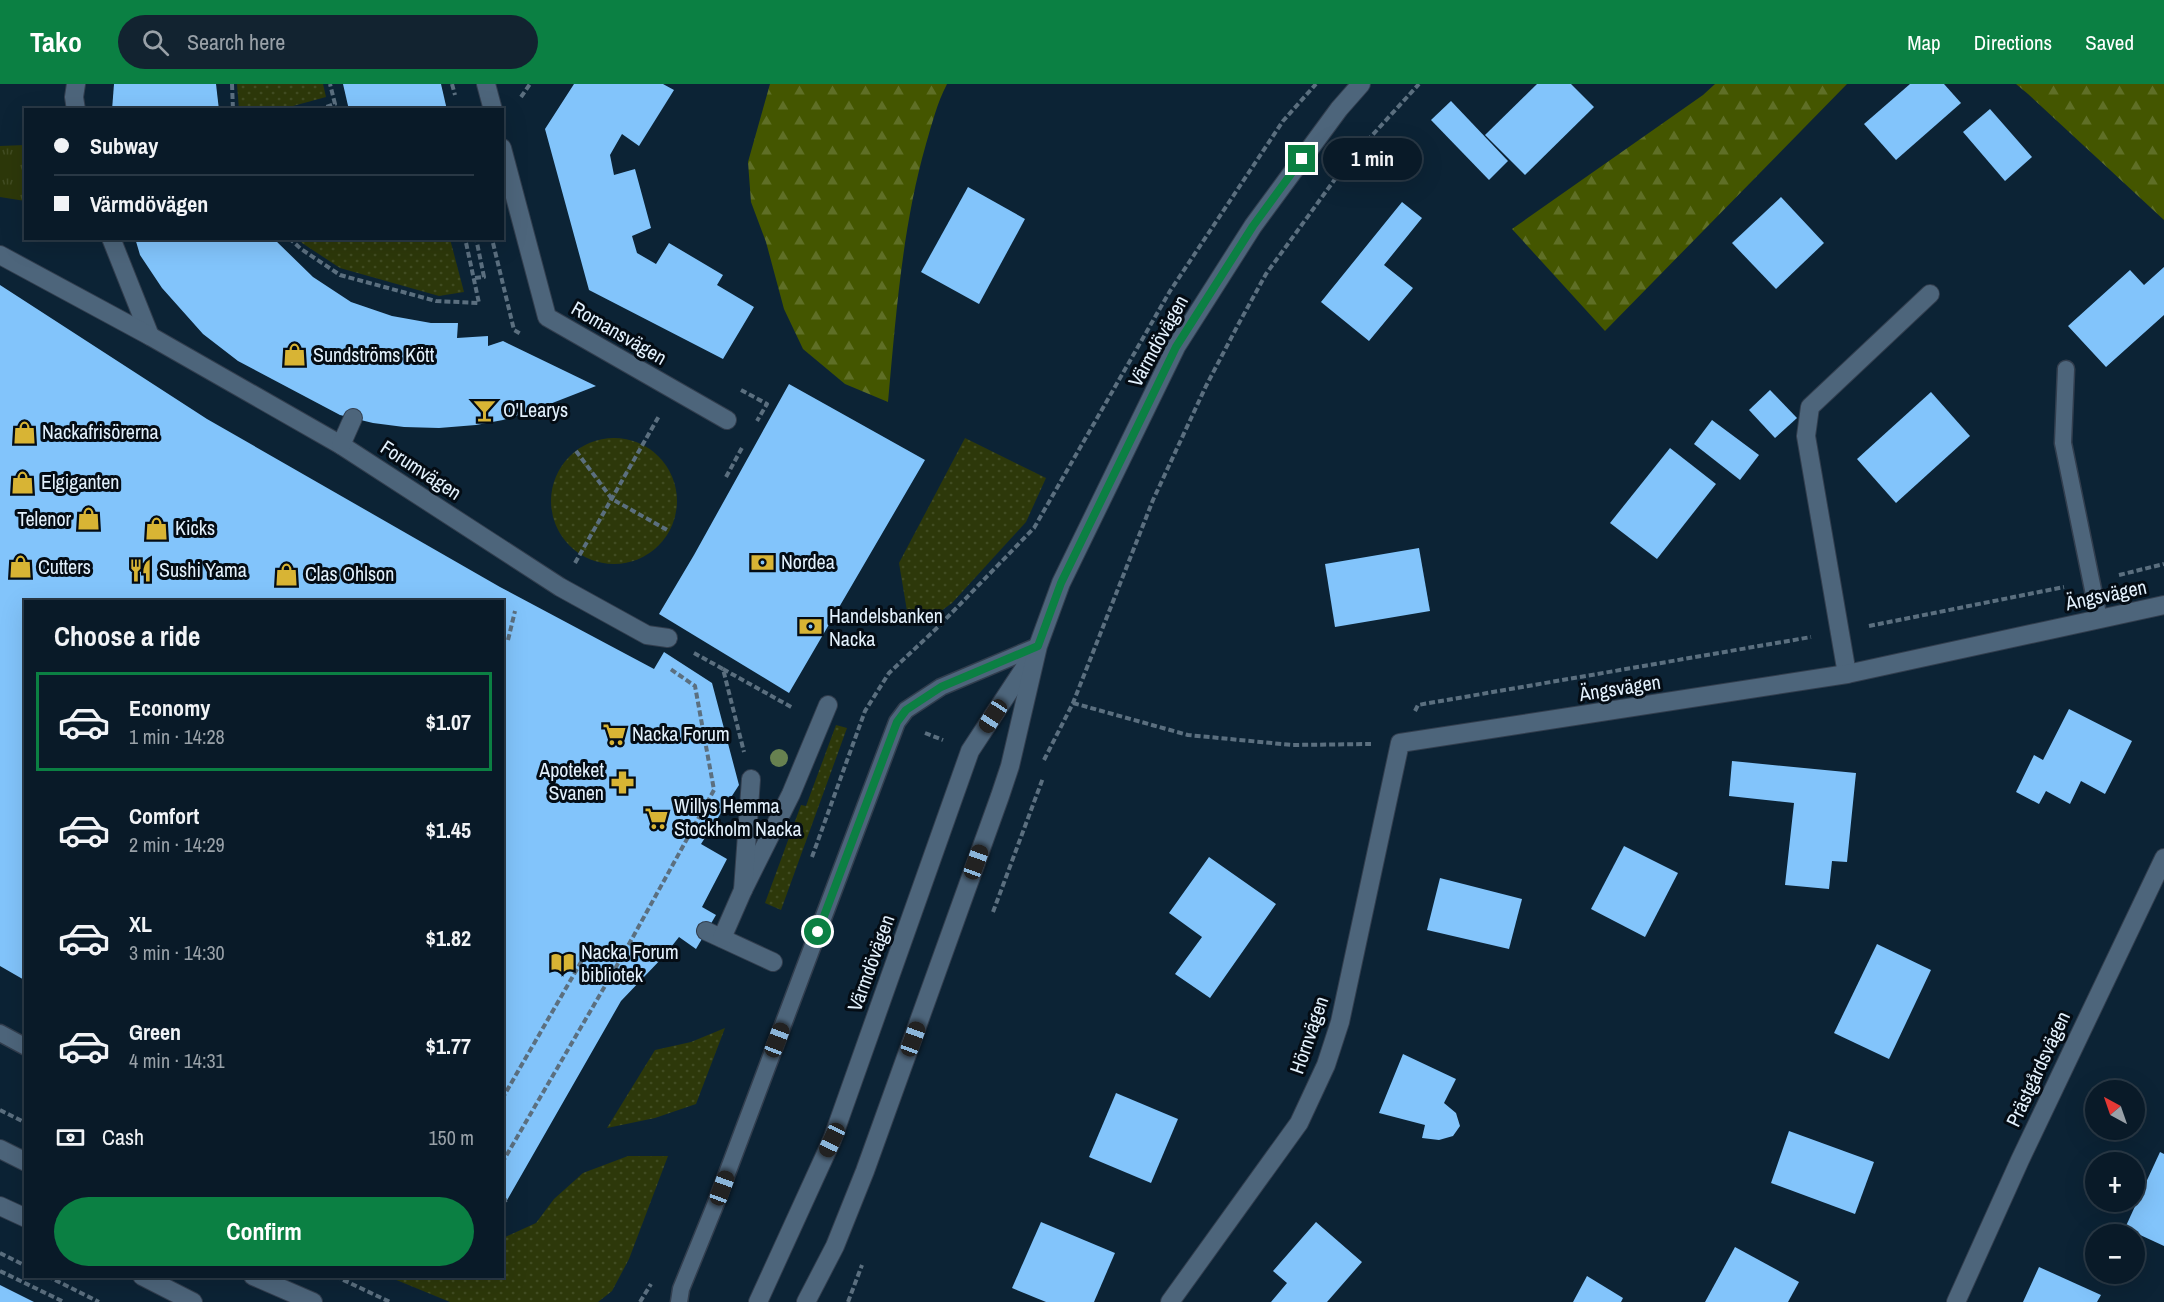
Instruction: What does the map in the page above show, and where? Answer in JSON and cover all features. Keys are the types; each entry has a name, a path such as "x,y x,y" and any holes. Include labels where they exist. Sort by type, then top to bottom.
{"street":[{"path":"76,84 74,97 76,108"},
{"path":"486,84 492,108"},
{"name":"Värmdövägen","path":"806,1302 835,1246 865,1171 1000,796 1010,766 1038,646 1061,583 1176,347 1253,226 1339,109 1361,84"},
{"name":"Romansvägen","path":"504,156 547,317 727,420"},
{"path":"112,240 150,336"},
{"name":"Forumvägen","path":"2,262 150,336 341,445 560,586 647,635 668,638"},
{"path":"1847,674 1806,436 1810,406 1930,294"},
{"path":"341,445 353,418"},
{"name":"Ängsvägen","path":"1400,743 1847,674 2164,605"},
{"name":"Värmdövägen","path":"758,1302 832,1140 970,751 1038,646"},
{"path":"773,963 714,935 743,890 791,794 828,705"},
{"name":"Hörnvägen","path":"1170,1302 1299,1123 1326,1065 1340,1023 1400,743"},
{"path":"743,890 751,779"},
{"name":"Prästgårdsvägen","path":"1956,1302 2020,1160 2164,858"},
{"path":"0,1149 24,1161"},
{"path":"0,1206 24,1217"},
{"path":"146,1278 193,1302"},
{"path":"258,1278 313,1302"}],"lane":[{"path":"2066,369 2063,443 2099,619"},
{"path":"679,1302 681,1289 714,1208 897,722 906,710 941,687 1038,646"},
{"path":"0,1033 24,1046"}],"path":[{"path":"232,84 233,108"},
{"path":"330,84 336,107"},
{"path":"524,93 531,84"},
{"path":"809,864 865,711 889,673 938,627 1034,528 1170,291 1282,121 1316,84"},
{"path":"1041,766 1073,703 1153,500 1206,386 1266,274 1346,164 1419,84"},
{"path":"291,240 340,274 436,301 479,303 466,240"},
{"path":"475,278 484,277 476,240"},
{"path":"735,387 767,404 755,425"},
{"path":"560,586 649,433"},
{"path":"726,477 743,446"},
{"path":"576,451 612,499 669,531"},
{"path":"1073,703 1188,735 1292,745 1400,743 1418,705 1840,632 2164,564"},
{"path":"508,640 515,611"},
{"path":"668,638 795,709"},
{"path":"504,1160 623,955 714,789 695,686 668,667"},
{"path":"723,669 751,779"},
{"path":"504,1096 588,951"},
{"path":"0,1110 24,1122"},
{"path":"0,1254 24,1265"},
{"path":"0,1271 64,1302"},
{"path":"51,1278 99,1302"},
{"path":"339,1278 390,1302"}],"green space":[{"path":"237,84 323,84 326,97 286,108 239,108"},
{"path":"770,84 947,84 926,144 911,208 901,272 888,402 845,384 803,349 784,309 766,242 751,202 748,162"},
{"path":"1715,84 1847,84 1605,331 1512,229 1703,95"},
{"path":"2016,84 2164,84 2164,220 2028,94"},
{"path":"24,145 24,201 0,197 0,146"},
{"path":"300,240 450,240 464,292 439,296 340,268"},
{"path":"614,438 638,443 658,457 672,477 677,501 672,525 658,545 638,559 614,564 590,559 570,545 556,525 551,501 556,477 570,457 590,443"},
{"path":"965,438 1046,478 1026,522 952,603 922,625 908,617 899,563"},
{"path":"836,725 847,728 781,910 765,903 801,805 806,806"},
{"path":"725,1028 696,1104 655,1118 607,1128 655,1050 691,1042"},
{"path":"628,1156 668,1156 629,1259 612,1291 598,1302 450,1302 391,1278 504,1278 504,1238 536,1223 554,1199 583,1173"}],"building":[{"path":"114,84 216,84 219,108 112,108"},
{"path":"343,84 441,84 447,108 349,108"},
{"path":"574,84 663,84 674,90 639,146 622,134 610,155 614,175 635,169 651,228 632,236 637,253 656,264 669,243 723,275 717,285 754,307 723,359 589,290 545,129"},
{"path":"1537,84 1571,84 1594,107 1525,175 1485,135"},
{"path":"1910,84 1944,84 1961,103 1896,160 1864,124"},
{"path":"1451,101 1508,161 1489,180 1431,120"},
{"path":"1990,109 2032,157 2005,181 1963,132"},
{"path":"968,187 1025,219 979,304 921,272"},
{"path":"1781,197 1824,243 1776,289 1732,243"},
{"path":"1402,202 1422,218 1384,265 1413,288 1369,341 1321,302"},
{"path":"136,240 275,240 313,277 351,302 392,316 431,323 458,323 457,338 488,336 488,346 503,341 596,386 537,409 503,420 476,425 439,428 404,427 340,415 238,361 203,334 162,288 140,255"},
{"path":"2164,267 2164,315 2106,367 2068,326 2130,270 2144,285"},
{"name":"Nacka Forum","path":"0,285 207,419 500,587 654,669 664,652 712,683 739,785 701,844 727,859 702,907 716,915 696,949 679,937 621,1001 504,1206 504,600 24,600 24,980 0,966"},
{"path":"789,384 925,460 789,693 659,614"},
{"path":"1770,390 1797,418 1775,438 1749,410"},
{"path":"1931,392 1970,436 1896,503 1857,459"},
{"path":"1712,420 1759,455 1740,480 1694,444"},
{"path":"1670,448 1716,484 1657,559 1610,523"},
{"path":"1419,548 1430,611 1335,627 1325,564"},
{"path":"2069,709 2132,741 2105,794 2081,781 2070,804 2046,791 2039,804 2016,792 2034,755 2043,760"},
{"path":"1732,761 1856,773 1847,862 1832,861 1829,889 1785,885 1794,803 1729,796"},
{"path":"1624,846 1678,873 1645,937 1591,909"},
{"path":"1209,857 1276,904 1210,998 1175,974 1202,937 1169,913"},
{"path":"1440,878 1522,899 1509,949 1427,930"},
{"path":"1877,944 1931,970 1889,1059 1834,1033"},
{"path":"1403,1054 1456,1079 1444,1103 1456,1113 1460,1126 1453,1136 1439,1140 1422,1138 1425,1125 1379,1113"},
{"path":"1116,1093 1178,1119 1151,1183 1089,1157"},
{"path":"1789,1131 1874,1162 1855,1214 1771,1183"},
{"path":"2160,1152 2164,1154 2164,1246 2145,1237 2145,1224 2127,1224 2132,1212 2145,1212 2145,1185"},
{"path":"1041,1222 1115,1253 1094,1302 1046,1302 1012,1288"},
{"path":"1316,1222 1362,1262 1327,1302 1271,1302 1287,1283 1273,1271"},
{"path":"1735,1247 1799,1282 1788,1302 1705,1302"},
{"path":"2039,1267 2101,1295 2097,1302 2023,1302"},
{"path":"1587,1276 1623,1298 1621,1302 1573,1302"},
{"path":"0,1285 34,1302 0,1302"}],"place":[{"name":"Sundströms Kött","path":"295,355"},
{"name":"O'Learys","path":"485,410"},
{"name":"Nackafrisörerna","path":"24,432"},
{"name":"Elgiganten","path":"23,482"},
{"name":"Telenor","path":"89,519"},
{"name":"Kicks","path":"157,528"},
{"name":"Nordea","path":"763,562"},
{"name":"Cutters","path":"20,567"},
{"name":"Sushi Yama","path":"141,570"},
{"name":"Clas Ohlson","path":"287,574"},
{"name":"Handelsbanken Nacka","path":"811,627"},
{"name":"Nacka Forum","path":"614,734"},
{"name":"Apoteket Svanen","path":"622,782"},
{"name":"Willys Hemma Stockholm Nacka","path":"656,818"},
{"name":"Nacka Forum bibliotek","path":"563,963"}],"route":[{"path":"818,932 897,722 906,710 941,687 1038,646 1061,583 1176,347 1253,226 1302,159"}]}
